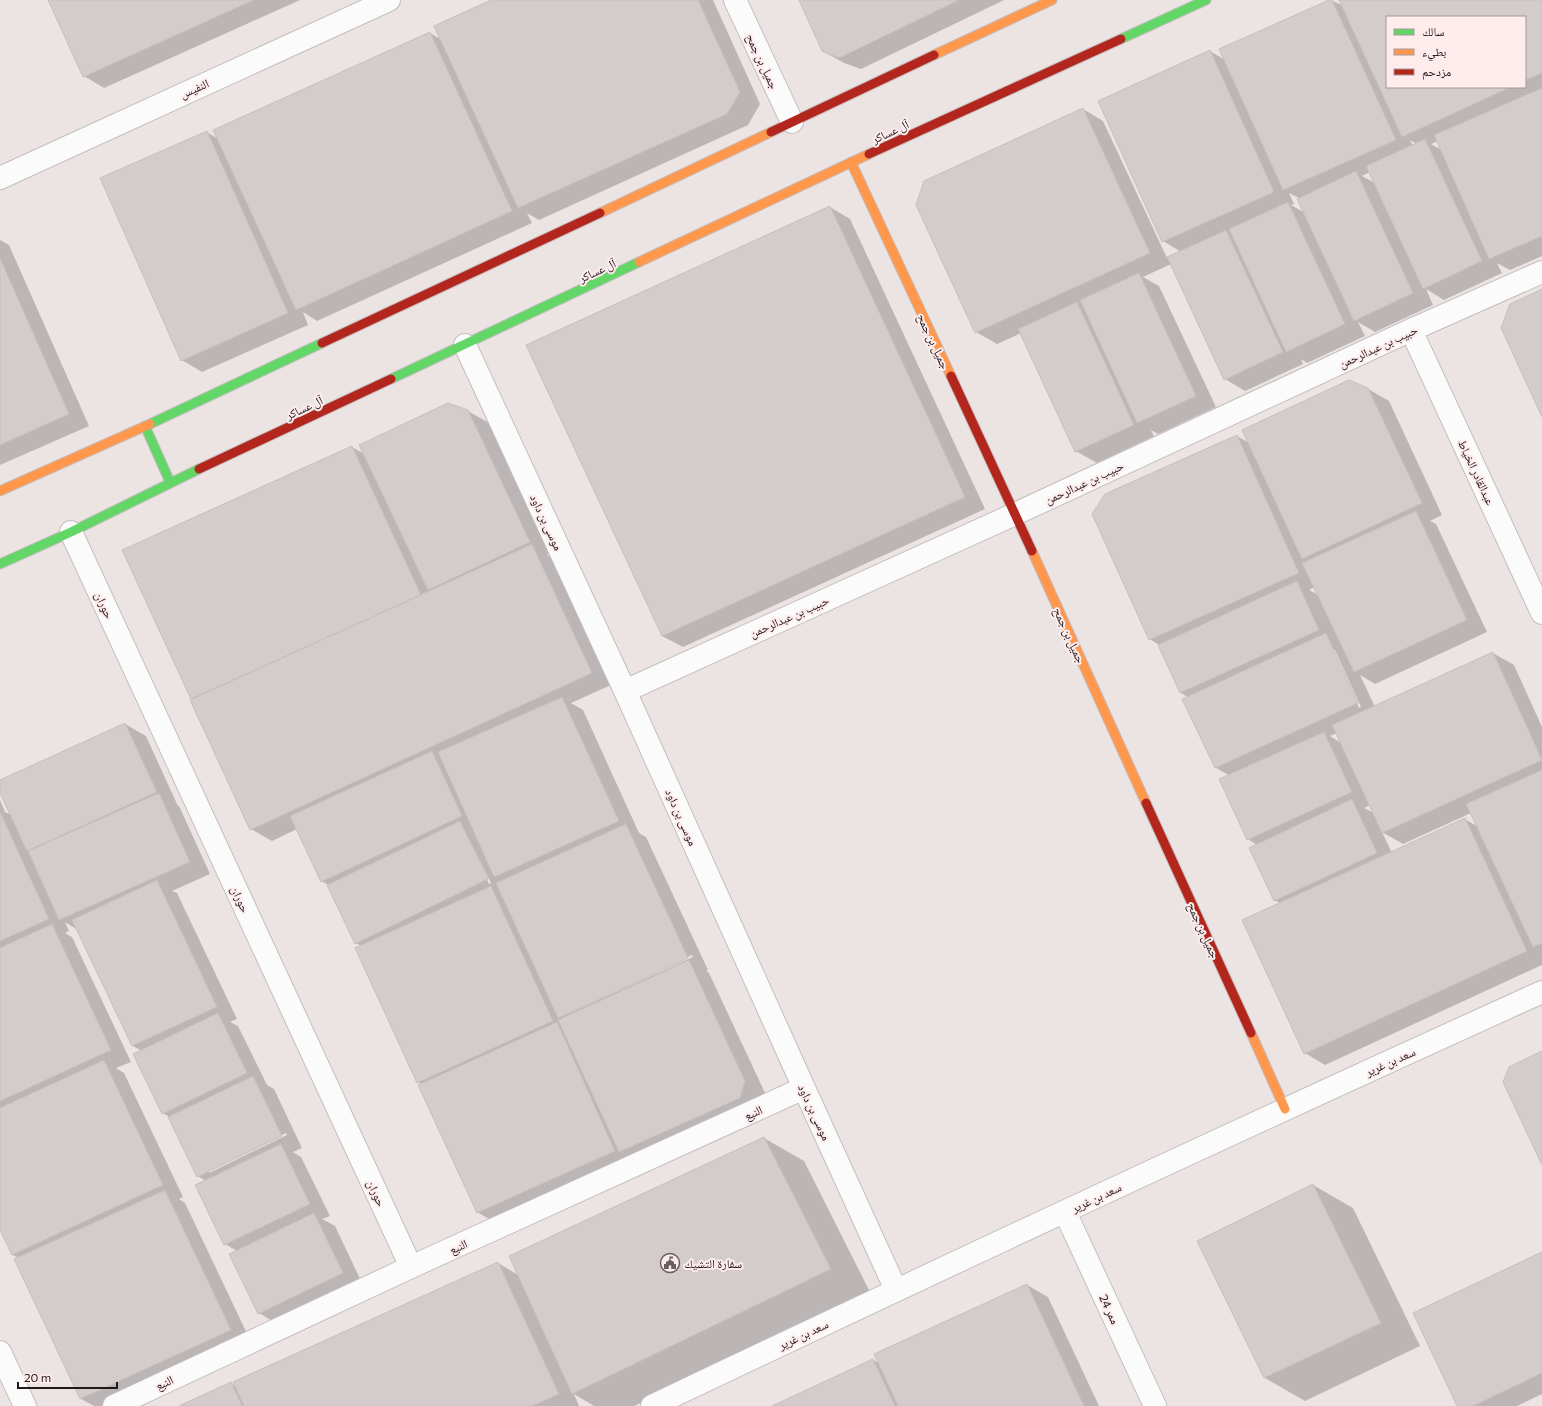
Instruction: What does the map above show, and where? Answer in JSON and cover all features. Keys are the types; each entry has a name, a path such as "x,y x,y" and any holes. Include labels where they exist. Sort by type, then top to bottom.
{"street":[{"name":"النفيس","path":"0,178 389,0"},
{"name":"جميل بن جمح","path":"735,0 792,122"},
{"path":"0,492 145,426 1052,0"},
{"name":"آل عساكر","path":"0,564 71,532 170,482 465,345 851,162 1206,0"},
{"name":"جميل بن جمح","path":"851,162 1015,514 1285,1109"},
{"name":"حبيب بن عبدالرحمن","path":"625,690 1015,514 1411,330 1542,272"},
{"name":"عبدالقادر الخياط","path":"1411,330 1542,613"},
{"name":"موسى بن داود","path":"465,345 625,690 896,1290"},
{"path":"145,426 170,482"},
{"name":"حوران","path":"71,532 411,1267"},
{"name":"سعد بن غرير","path":"652,1406 896,1290 1285,1109 1542,992"},
{"name":"النبع","path":"114,1406 411,1267 804,1088"},
{"name":"ممر 24","path":"1065,1212 1155,1406"},
{"path":"0,1352 25,1406"}],"building":[{"path":"48,0 254,0 83,77"},
{"path":"491,0 698,0 740,92 727,114 518,208 434,26"},
{"path":"799,0 959,0 839,58 822,51"},
{"path":"1332,0 1396,140 1283,190 1219,49"},
{"path":"1339,0 1542,0 1542,73 1526,80 1526,16 1386,16 1386,88 1509,88 1402,137"},
{"path":"430,32 512,211 296,310 213,130"},
{"path":"1210,50 1274,192 1162,242 1098,101"},
{"path":"1542,88 1542,236 1489,259 1434,135"},
{"path":"1083,108 1150,253 975,333 916,205 924,181"},
{"path":"207,131 288,313 181,361 100,178"},
{"path":"1425,139 1482,261 1423,289 1366,166"},
{"path":"1356,171 1413,293 1354,321 1297,199"},
{"path":"1288,202 1345,324 1286,352 1229,229"},
{"path":"830,206 965,497 662,636 526,345"},
{"path":"1226,230 1283,352 1224,380 1167,257"},
{"path":"0,258 69,414 0,445"},
{"path":"1139,273 1196,396 1137,423 1080,300"},
{"path":"1542,289 1542,417 1501,328 1510,304"},
{"path":"1077,302 1134,425 1075,452 1018,329"},
{"path":"1349,380 1368,388 1422,503 1302,559 1242,430"},
{"path":"448,403 468,410 530,542 428,590 359,445"},
{"path":"1237,435 1299,573 1149,640 1092,514 1105,494"},
{"path":"352,446 421,595 191,699 122,550"},
{"path":"1416,511 1467,620 1354,672 1302,563"},
{"path":"532,544 592,673 250,830 190,700"},
{"path":"1297,581 1319,630 1180,693 1158,645"},
{"path":"1326,633 1358,703 1215,768 1182,699"},
{"path":"1493,652 1542,760 1382,833 1332,725"},
{"path":"562,697 619,821 494,877 438,752"},
{"path":"125,723 157,792 27,851 0,793 0,780"},
{"path":"1324,732 1352,792 1247,840 1219,779"},
{"path":"432,751 462,816 321,882 290,816"},
{"path":"1542,770 1542,943 1533,947 1466,804"},
{"path":"159,793 190,862 59,920 28,851"},
{"path":"1352,799 1377,853 1274,901 1249,848"},
{"path":"0,812 49,919 0,941"},
{"path":"1465,818 1527,951 1304,1054 1242,920"},
{"path":"460,821 488,879 355,944 327,885"},
{"path":"626,824 688,958 558,1018 496,883"},
{"path":"157,880 217,1007 132,1046 72,920"},
{"path":"491,886 553,1021 417,1083 355,948"},
{"path":"52,924 111,1050 0,1101 0,948"},
{"path":"689,960 745,1081 740,1098 619,1152 558,1020"},
{"path":"218,1013 247,1073 162,1114 133,1054"},
{"path":"557,1022 615,1151 477,1213 418,1085"},
{"path":"1542,1051 1542,1165 1503,1082 1509,1067"},
{"path":"104,1060 163,1185 12,1255 0,1230 0,1108"},
{"path":"253,1076 282,1136 197,1177 168,1117"},
{"name":"سفارة التشيك","path":"764,1137 831,1269 572,1394 509,1256"},
{"path":"281,1144 310,1204 224,1245 195,1185"},
{"path":"1313,1184 1381,1323 1264,1378 1197,1241"},
{"path":"165,1190 231,1330 80,1399 14,1259"},
{"path":"314,1213 343,1273 258,1314 229,1254"},
{"path":"1542,1252 1542,1373 1473,1406 1457,1406 1413,1313"},
{"path":"498,1262 559,1394 532,1406 244,1406 233,1382"},
{"path":"1027,1284 1084,1406 898,1406 874,1354"},
{"path":"873,1359 895,1406 772,1406"},
{"path":"231,1382 242,1406 179,1406"}],"traffic: fast":[{"path":"1121,39 1206,0"},
{"path":"391,379 639,262"},
{"path":"150,424 322,343"},
{"path":"145,426 170,482"},
{"path":"0,564 71,532 199,469"}],"traffic: slow":[{"path":"934,55 1052,0"},
{"path":"600,213 771,132"},
{"path":"639,262 869,154"},
{"path":"851,162 951,376"},
{"path":"0,491 150,424"},
{"path":"1032,551 1146,803"},
{"path":"1251,1033 1285,1109"}],"traffic: jam":[{"path":"869,154 1121,39"},
{"path":"771,132 934,55"},
{"path":"322,343 600,213"},
{"path":"951,376 1032,551"},
{"path":"199,469 391,379"},
{"path":"1146,803 1251,1033"}],"place":[{"name":"سفارة التشيك","path":"670,1263"}]}
